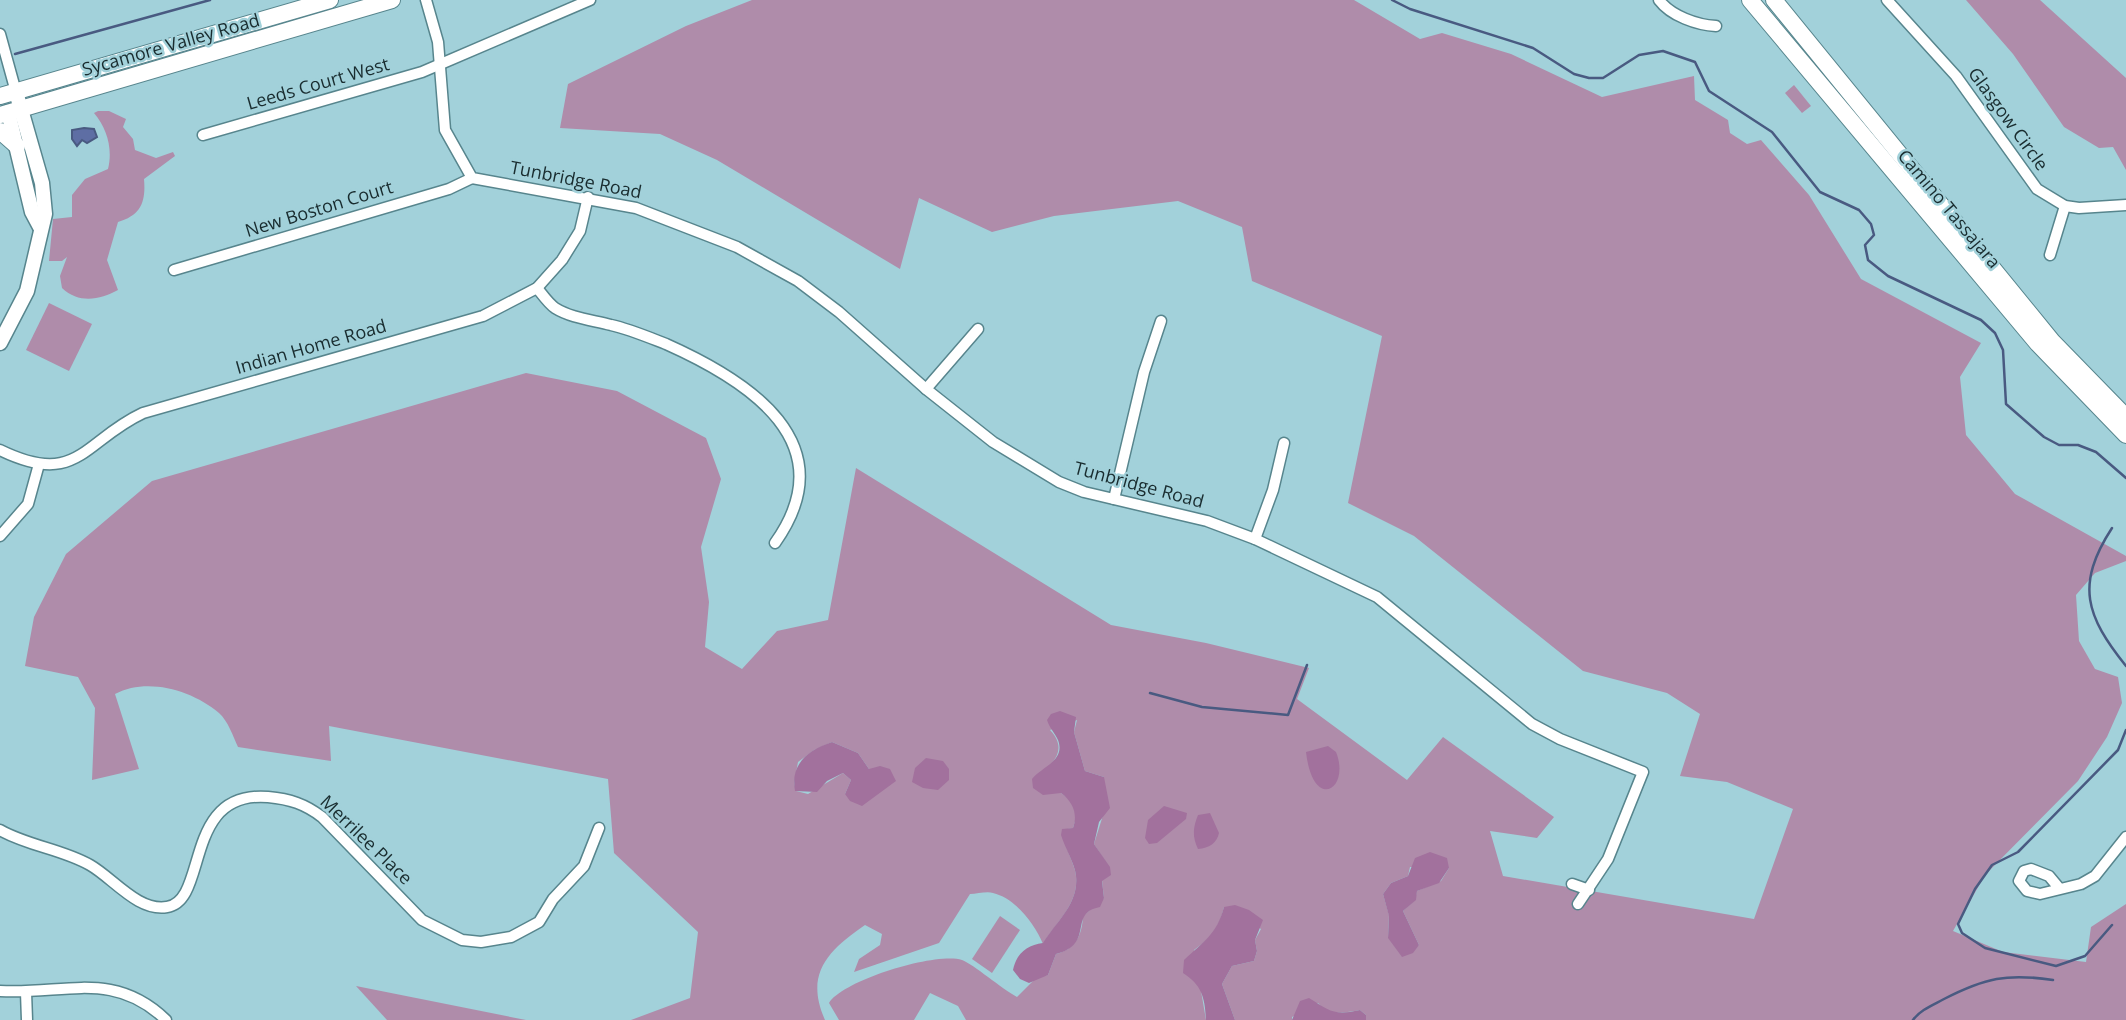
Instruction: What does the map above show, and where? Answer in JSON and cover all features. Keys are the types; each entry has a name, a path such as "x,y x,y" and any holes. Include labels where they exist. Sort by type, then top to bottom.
{"main road":[{"name":"Sycamore Valley Road","path":"5,91 330,0"},
{"name":"Sycamore Valley Road","path":"9,112 392,0"},
{"name":"Camino Tassajara","path":"1750,0 2038,344 2126,435"},
{"name":"Camino Tassajara","path":"1774,0 2052,341 2126,417"},
{"path":"0,131 17,146"}],"street":[{"path":"426,0 441,63 445,130 472,178"},
{"name":"Leeds Court West","path":"203,135 422,72 590,0"},
{"path":"1659,0 1664,7 1700,25 1716,26"},
{"name":"Glasgow Circle","path":"1887,0 1956,76 2023,172 2048,198 2065,206"},
{"path":"0,34 9,112 32,212 40,227"},
{"path":"0,343 27,291 45,214 44,197 9,112"},
{"name":"Tunbridge Road","path":"472,178 588,197 636,208 685,224 737,247 798,281 839,312 926,389 993,442 1059,482 1114,499 1207,521 1255,539 1377,597 1532,724 1560,739 1643,772 1608,859 1578,904"},
{"name":"New Boston Court","path":"174,270 449,189 472,178"},
{"name":"Indian Home Road","path":"0,450 39,464 65,462 88,452 123,422 143,413 482,316 537,288 562,260 580,231 588,197"},
{"path":"2050,255 2065,206 2092,209 2126,205"},
{"path":"537,288 553,306 569,314 614,325 666,344 758,397 778,416 794,440 799,482 790,523 775,543"},
{"path":"1114,499 1144,372 1161,321"},
{"path":"926,389 978,329"},
{"path":"1255,539 1273,490 1284,443"},
{"path":"0,536 28,503 35,487 39,464"},
{"name":"Merrilee Place","path":"0,830 89,864 143,904 158,908 171,907 184,898 191,884 204,835 218,815 237,802 260,797 288,799 309,807 322,817 422,920 440,932 461,940 481,942 510,937 540,922 553,899 584,866 599,828"},
{"path":"2059,888 2081,884 2095,876 2126,837"},
{"path":"1572,884 1589,890"},
{"path":"0,991 26,992 82,985 109,987 132,996 166,1020"},
{"path":"26,992 27,1020"}],"shaded area":[{"path":"752,0 1354,0 1420,39 1442,33 1511,54 1602,97 1694,76 1695,100 1728,120 1730,133 1747,144 1761,140 1809,195 1861,279 1981,343 1960,377 1966,435 2015,494 2126,556 2126,561 2095,573 2076,595 2079,641 2095,669 2118,677 2122,703 2107,737 2078,781 1985,875 1953,931 2003,952 2086,962 2091,927 2126,904 2126,1020 1366,1020 1366,1015 1360,1010 1332,1012 1318,1003 1292,1017 1292,1020 1235,1020 1222,984 1232,966 1254,961 1257,951 1255,940 1261,929 1224,907 1214,932 1194,950 1206,1020 966,1020 958,1006 930,993 914,1020 839,1020 829,1003 838,994 871,977 932,960 962,960 1017,997 1037,977 1048,975 1056,954 1069,949 1077,940 1083,916 1104,898 1102,880 1109,867 1094,844 1104,812 1104,777 1085,771 1074,732 1077,720 1050,730 1057,739 1058,753 1049,766 1061,793 1073,802 1076,818 1073,828 1062,830 1075,871 1076,886 1065,913 1043,944 1029,920 1009,900 991,892 970,894 939,943 854,972 859,959 880,945 882,934 865,925 841,944 824,964 819,976 817,989 825,1020 631,1020 690,998 698,932 614,853 608,779 329,726 331,761 238,747 219,713 183,692 155,686 128,689 115,694 139,769 92,780 95,708 78,677 25,666 34,617 66,554 152,481 526,373 617,391 706,438 721,479 701,547 709,602 705,647 742,669 777,631 828,620 856,468 1111,625 1206,643 1309,668 1297,699 1407,780 1443,737 1554,817 1537,838 1490,831 1503,876 1754,919 1793,809 1727,782 1680,776 1700,714 1667,693 1583,671 1414,536 1348,503 1382,336 1252,281 1242,227 1178,201 1054,216 992,232 919,198 900,269 717,160 660,134 560,128 568,84 686,26","holes":["832,742 858,753 882,788 875,796 845,794 851,780 843,773 808,794 796,791 794,783 798,762 814,750","1410,867 1449,868 1441,881 1417,891 1415,900 1403,911 1419,945 1402,956 1388,937 1389,915 1383,894 1391,883 1408,876"]},
{"path":"1966,0 2040,0 2126,78 2126,170 2113,147 2099,148 2064,127 2013,54"},
{"path":"1794,85 1811,106 1802,113 1785,93"},
{"path":"109,111 126,119 123,127 133,139 135,150 156,158 173,152 175,156 144,179 143,201 137,211 118,222 107,260 118,290 90,299 75,296 62,288 60,276 67,257 62,261 49,261 53,219 72,217 72,195 85,179 108,169 109,146 105,132 94,113"},
{"path":"49,303 92,324 69,371 26,350"},
{"path":"1060,711 1076,717 1074,732 1085,771 1104,777 1110,808 1099,822 1094,844 1110,867 1111,875 1102,881 1104,898 1100,907 1085,915 1075,943 1056,954 1048,975 1029,983 1020,979 1013,970 1017,959 1027,948 1043,943 1070,904 1076,886 1074,866 1061,835 1062,829 1073,828 1073,809 1069,800 1061,793 1043,795 1033,788 1032,779 1059,753 1058,740 1047,720 1051,714"},
{"path":"832,742 858,753 869,769 880,766 890,769 896,781 862,806 850,801 845,794 851,780 843,773 827,781 817,792 795,791 795,773 803,759 815,749"},
{"path":"1328,746 1336,752 1339,776 1329,789 1323,789 1316,783 1310,771 1306,752"},
{"path":"926,758 943,761 949,769 949,780 938,790 923,788 912,782 915,768"},
{"path":"1164,806 1187,813 1186,819 1157,843 1149,844 1145,838 1148,820"},
{"path":"1210,813 1219,833 1218,837 1212,844 1198,849 1194,836 1196,819 1198,815"},
{"path":"1430,852 1447,858 1449,868 1439,883 1417,891 1416,900 1403,911 1419,945 1413,953 1402,957 1388,938 1389,916 1383,894 1391,883 1408,876 1415,858"},
{"path":"1235,905 1249,910 1263,920 1255,940 1257,951 1254,961 1232,966 1222,984 1235,1020 1206,1020 1201,993 1194,982 1183,973 1184,960 1213,931 1224,907"},
{"path":"1000,916 1020,930 992,973 972,959"},
{"path":"356,986 526,1020 387,1020"},
{"path":"1309,998 1333,1011 1360,1010 1366,1015 1366,1020 1292,1020 1300,1001"}],"water":[{"path":"94,129 97,137 87,143 82,140 77,146 72,139 72,130"}],"waterway":[{"path":"15,54 210,0"},
{"path":"1392,0 1410,9 1533,48 1574,74 1589,78 1603,78 1639,55 1663,51 1695,62 1709,91 1772,132 1820,192 1859,210 1871,224 1874,235 1865,245 1868,260 1888,276 1981,320 1995,333 2003,350 2006,404 2044,437 2059,445 2078,445 2096,452 2126,478"},
{"path":"2112,528 2093,567 2090,600 2102,631 2126,666"},
{"path":"1150,693 1202,707 1288,715 1307,665"},
{"path":"2112,925 2085,956 2056,966 1985,948 1962,933 1958,924 1975,889 1992,865 2018,852 2118,750 2126,730"},
{"path":"1913,1020 1931,1006 1984,982 2009,977 2053,980"}]}
